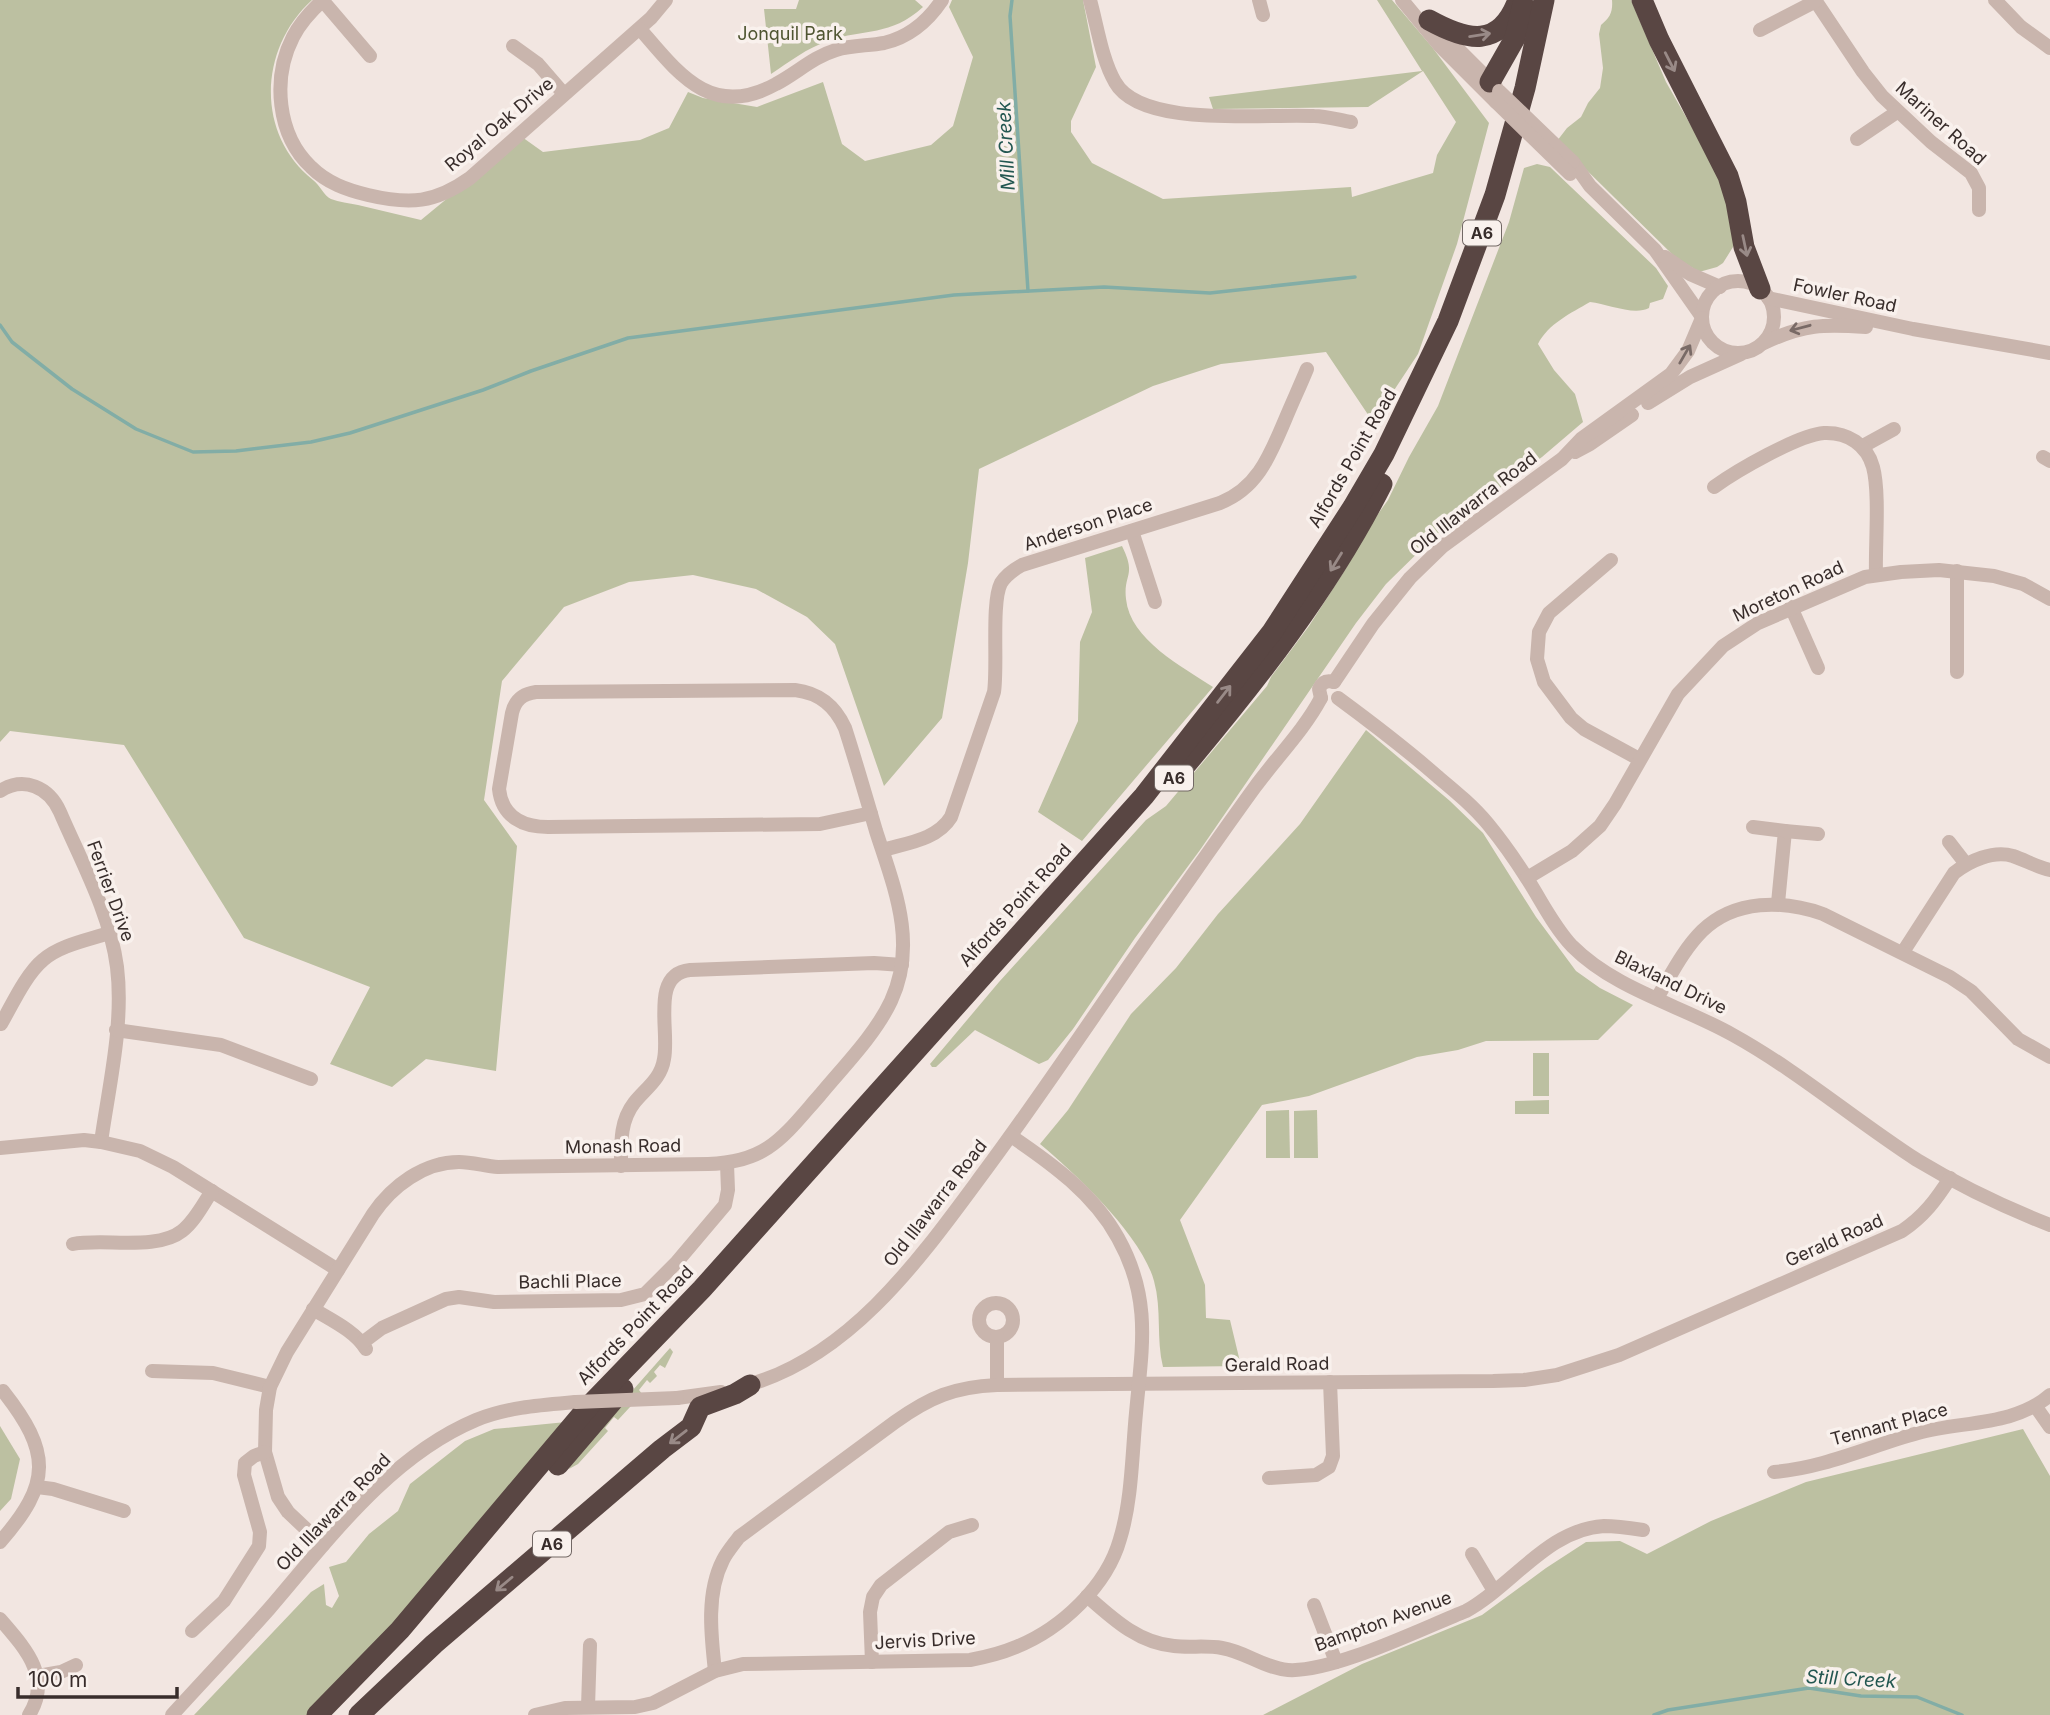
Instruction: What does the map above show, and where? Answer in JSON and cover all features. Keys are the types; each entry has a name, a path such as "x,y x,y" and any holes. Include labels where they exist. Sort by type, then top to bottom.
{"highway":[{"path":"1429,20 1455,34 1483,36 1503,26 1513,13 1518,0"},
{"path":"1494,93 1515,38 1524,0"},
{"name":"Alfords Point Road","path":"317,1715 400,1630 589,1406 702,1289 1144,796 1272,632 1384,454 1448,321 1494,195 1525,88 1544,0"},
{"name":"Alfords Point Road","path":"335,1715 466,1571 631,1380 724,1281 1167,787 1247,692 1318,591 1366,516 1451,342 1479,273 1510,182 1535,95 1556,0"},
{"path":"1642,0 1659,40 1728,176 1744,247 1764,293"},
{"name":"A6","path":"359,1715 434,1644 682,1435 693,1423 700,1407 735,1394 750,1385"}],"street":[{"name":"Royal Oak Drive","path":"323,0 300,25 287,49 281,73 280,101 289,135 302,158 320,175 341,187 396,201 419,201 439,196 470,178 639,29 666,0"},
{"path":"323,0 370,56"},
{"path":"639,29 685,80 714,93 739,96 769,88 817,58 837,50 884,43 903,36 920,26 942,0"},
{"path":"1090,0 1111,74 1121,90 1135,101 1186,115 1317,116 1351,122"},
{"path":"1402,0 1440,46 1494,93 1655,250 1690,274 1720,286"},
{"path":"1412,0 1494,93"},
{"path":"1995,0 2021,27 2050,48"},
{"path":"1760,30 1816,1"},
{"name":"Mariner Road","path":"1816,1 1863,72 1897,112 1971,173 1979,188 1979,210"},
{"path":"513,46 538,64 564,94"},
{"path":"1857,139 1897,112"},
{"path":"1655,250 1702,317"},
{"path":"1740,282 1764,293 1773,309 1774,321 1771,333 1764,343 1746,352 1728,352 1713,343 1704,328 1702,317 1704,305 1720,286 1740,282"},
{"name":"Fowler Road","path":"1764,293 1913,329 2050,353"},
{"name":"Old Illawarra Road","path":"1334,682 1373,624 1418,570 1443,547 1562,458 1581,439 1671,374 1684,359 1702,317"},
{"name":"Fowler Road","path":"1764,343 1787,332 1812,325 1913,329"},
{"name":"Old Illawarra Road","path":"1562,458 1590,444 1674,386 1746,352"},
{"name":"Anderson Place","path":"883,850 934,834 942,829 951,817 994,692 997,599 1008,574 1022,565 1230,499 1248,486 1264,467 1307,369"},
{"path":"1863,446 1894,429"},
{"path":"1714,487 1745,467 1815,435 1832,433 1847,437 1863,446 1873,467 1875,575"},
{"path":"1132,531 1155,602"},
{"path":"1611,560 1549,613 1539,632 1537,659 1544,682 1571,718 1584,729 1639,759"},
{"path":"1957,571 1957,672"},
{"name":"Moreton Road","path":"1527,878 1572,851 1591,835 1615,804 1678,694 1711,657 1740,632 1791,607 1875,575 1957,571 2009,579 2050,599"},
{"path":"1791,607 1818,668"},
{"path":"1334,682 1340,689 1338,698 1330,702 1321,698 1319,689 1322,683 1334,682"},
{"name":"Monash Road","path":"323,1545 288,1512 278,1497 265,1452 270,1387 313,1309 387,1196 406,1180 435,1166 456,1162 490,1167 727,1164 745,1161 765,1151 784,1136 814,1101 886,1010 902,965 903,919 883,850 841,720 832,707 811,693 795,690 536,692 516,701 499,795 508,813 524,825 820,824 871,813"},
{"name":"Old Illawarra Road","path":"172,1715 323,1545 372,1494 402,1466 444,1436 478,1419 505,1410 576,1402 677,1398 750,1385 809,1357 869,1311 911,1269 946,1226 1145,942 1321,698"},
{"name":"Blaxland Drive","path":"1338,698 1471,804 1527,878 1553,922 1571,945 1594,965 1624,984 1724,1030 1771,1058 1917,1159 1950,1178 1990,1200 2050,1225"},
{"name":"Ferrier Drive","path":"0,791 13,785 26,784 40,788 51,797 60,812 109,933 118,977 116,1030 101,1142"},
{"path":"1754,827 1818,834"},
{"path":"1778,903 1784,831"},
{"path":"1949,842 1966,864"},
{"path":"1903,952 1954,873 1966,864 1985,856 2011,855 2050,882"},
{"path":"2021,861 2050,870"},
{"path":"1657,998 1685,952 1704,930 1727,915 1753,905 1778,903 1823,914 1950,976 1971,991 2018,1039 2050,1057"},
{"path":"1,1024 33,971 43,960 56,951 109,933"},
{"path":"621,1166 625,1119 634,1102 656,1079 663,1064 666,1047 666,989 671,977 682,970 874,963 902,965"},
{"path":"116,1030 221,1045 311,1079"},
{"name":"Jervis Drive","path":"535,1715 565,1708 635,1707 653,1703 715,1671 743,1664 772,1661 970,1660 991,1656 1032,1640 1087,1597 1115,1555 1124,1527 1143,1352 1142,1311 1136,1284 1119,1239 1102,1213 1082,1192 1031,1149 1011,1136"},
{"path":"0,1148 71,1140 101,1142 151,1156 338,1270"},
{"name":"Bachli Place","path":"313,1309 345,1329 364,1346 382,1328 459,1297 482,1301 621,1300 645,1294 667,1273 725,1205 728,1190 727,1164"},
{"name":"Gerald Road","path":"715,1671 711,1615 715,1584 723,1559 739,1537 916,1407 942,1394 969,1386 997,1385 1524,1380 1557,1375 1619,1355 1902,1231 1932,1207 1950,1178"},
{"path":"72,1244 170,1238 188,1225 212,1191"},
{"path":"997,1337 997,1385"},
{"path":"152,1371 213,1373 270,1387"},
{"path":"1269,1478 1317,1475 1329,1467 1333,1456 1330,1382"},
{"path":"0,1542 27,1510 37,1487 38,1457 32,1433 3,1391"},
{"name":"Tennant Place","path":"1774,1472 1802,1469 1927,1430 2004,1418 2036,1407 2050,1395"},
{"path":"2036,1407 2050,1427"},
{"path":"191,1631 225,1601 259,1546 260,1532 244,1475 245,1463 265,1452"},
{"path":"37,1487 53,1489 124,1511"},
{"path":"872,1662 870,1612 873,1597 881,1585 949,1532 972,1525"},
{"name":"Bampton Avenue","path":"1087,1597 1131,1632 1162,1645 1220,1647 1242,1653 1265,1665 1290,1670 1305,1669 1336,1662 1466,1611 1544,1552 1577,1532 1603,1526 1643,1530"},
{"path":"1472,1554 1494,1591"},
{"path":"1314,1605 1336,1662"},
{"path":"0,1619 31,1656 38,1676 37,1698 29,1715"},
{"path":"589,1707 590,1644"},
{"path":"38,1676 61,1672 76,1665"}],"green space":[{"path":"0,0 312,0 294,20 282,42 274,66 271,91 273,115 281,139 294,161 331,199 421,220 522,137 543,152 640,140 669,128 688,92 703,98 757,107 823,82 842,144 865,161 931,145 953,126 973,57 949,7 952,0 1083,0 1096,67 1071,121 1071,132 1092,163 1163,199 1351,187 1352,197 1433,173 1437,155 1456,122 1423,71 1368,107 1213,109 1209,97 1422,71 1377,0 1392,0 1432,47 1489,123 1457,244 1418,354 1373,422 1326,352 1221,364 1153,386 979,469 968,563 942,718 884,786 835,644 807,617 756,589 693,575 629,582 564,607 502,681 484,800 517,846 496,1071 426,1059 392,1087 330,1064 370,987 244,938 124,745 10,731 0,742"},
{"name":"Jonquil Park","path":"799,0 915,0 923,7 911,17 888,28 820,44 771,74 764,9 796,9"},
{"path":"1612,0 1631,0 1666,82 1725,185 1735,241 1723,263 1717,267 1699,272 1674,256 1557,141 1567,128 1581,117 1600,88 1603,68 1599,34 1601,25 1610,14"},
{"path":"1537,164 1550,167 1656,268 1668,286 1663,299 1650,303 1649,308 1643,310 1628,310 1590,302 1561,320 1542,337 1538,344 1554,370 1575,394 1583,422 1542,457 1437,534 1386,584 1356,623 1073,1029 1048,1060 1039,1064 975,1030 936,1067 932,1067 930,1064 999,982 1146,820 1166,806 1267,686 1309,626 1388,500 1438,406 1509,222 1524,168"},
{"path":"1122,546 1129,563 1126,599 1137,627 1160,651 1213,687 1082,841 1038,812 1078,721 1080,642 1092,612 1085,558"},
{"path":"1366,730 1450,801 1483,833 1536,917 1576,971 1600,988 1633,1005 1598,1040 1486,1041 1458,1050 1417,1057 1309,1096 1262,1105 1180,1220 1205,1285 1206,1318 1230,1320 1241,1366 1163,1367 1156,1292 1147,1263 1106,1207 1040,1144 1068,1110 1131,1014 1176,968 1218,914 1300,824"},
{"path":"1533,1053 1549,1053 1549,1096 1533,1096"},
{"path":"1549,1100 1549,1114 1515,1114 1515,1101"},
{"path":"1289,1110 1290,1158 1266,1158 1266,1111"},
{"path":"1317,1110 1318,1158 1294,1158 1294,1111"},
{"path":"670,1348 673,1352 665,1368 660,1365 654,1372 657,1376 650,1383 647,1380 639,1390 642,1394 618,1420 614,1417 605,1428 608,1431 578,1464 569,1469 573,1458"},
{"path":"566,1422 398,1621 307,1715 194,1715 311,1592 324,1584 326,1605 332,1608 339,1596 329,1567 346,1562 369,1534 398,1511 410,1484 465,1441 494,1429"},
{"path":"0,1426 20,1459 11,1499 0,1511"},
{"path":"2023,1429 2050,1476 2050,1715 1263,1715 1362,1664 1482,1615 1586,1542 1620,1541 1647,1554 1711,1521 1806,1482"}],"waterway":[{"name":"Mill Creek","path":"1012,0 1010,16 1028,291"},
{"path":"0,325 12,342 72,389 136,429 193,452 236,451 311,442 350,433 483,390 628,338 954,295 1104,287 1210,293 1355,277"},
{"name":"Still Creek","path":"1654,1715 1668,1710 1809,1688 1861,1696 1917,1697 1962,1715"}]}
